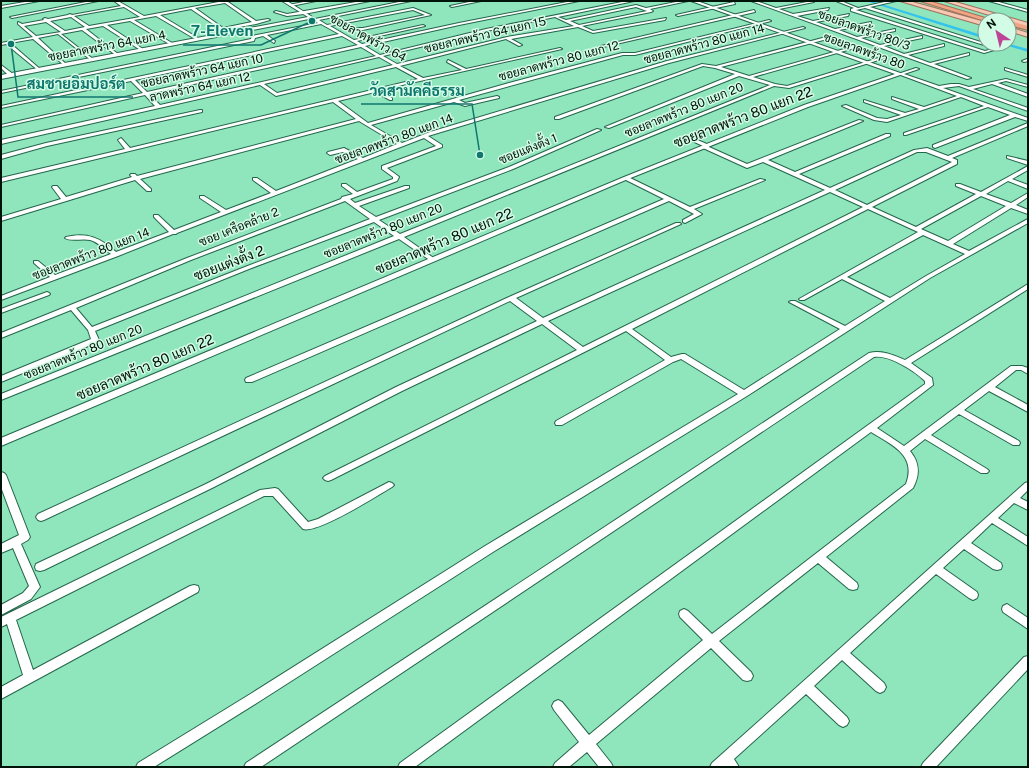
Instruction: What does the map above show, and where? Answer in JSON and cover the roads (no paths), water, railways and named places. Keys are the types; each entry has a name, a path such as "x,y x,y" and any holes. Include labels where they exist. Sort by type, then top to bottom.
{"highway":[{"path":"923,1 977,17"},
{"path":"936,1 977,13"},
{"path":"1017,24 1028,26"},
{"path":"1017,28 1028,31"}],"main road":[{"path":"904,1 977,21"},
{"path":"915,1 977,20"},
{"path":"948,1 1028,26"},
{"path":"956,1 1028,26"},
{"path":"1017,32 1028,35"}],"street":[{"path":"1,7 37,1"},
{"path":"53,1 58,2"},
{"path":"65,65 12,16 96,1"},
{"path":"116,1 143,17"},
{"path":"3,43 227,1 256,23"},
{"name":"ซอยลาดพร้าว 64","path":"284,1 421,79"},
{"path":"291,5 314,1"},
{"path":"276,12 287,14 304,13 368,1"},
{"path":"314,19 409,1"},
{"path":"455,1 463,4"},
{"path":"452,6 478,1"},
{"name":"ซอยลาดพร้าว 64 แยก 10","path":"1,126 459,24 577,1"},
{"name":"ลาดพร้าว 64 แยก 12","path":"1,142 261,84 486,30 632,1"},
{"path":"566,21 635,6 647,9 686,1"},
{"name":"ซอยลาดพร้าว 80","path":"693,1 1028,120"},
{"path":"754,2 763,1"},
{"path":"838,1 856,8"},
{"path":"894,1 852,10 977,49"},
{"path":"991,1 1028,11"},
{"path":"84,2 103,15"},
{"name":"ซอยลาดพร้าว 80/3","path":"754,2 969,78"},
{"path":"774,9 812,2"},
{"path":"685,19 678,16 734,3"},
{"path":"22,25 125,6"},
{"path":"864,7 977,42"},
{"path":"59,8 89,28"},
{"path":"192,8 222,29"},
{"path":"327,26 413,9 430,15 363,29 346,29"},
{"path":"537,9 543,12"},
{"name":"ซอยลาดพร้าว 64 แยก 15","path":"261,84 276,95 507,38 579,26 651,11 647,9"},
{"path":"793,15 828,9"},
{"path":"603,46 754,11"},
{"path":"35,12 64,32"},
{"path":"549,14 594,32 665,19"},
{"path":"157,15 197,39"},
{"path":"812,22 848,15"},
{"path":"108,19 113,23"},
{"name":"ซอยลาดพร้าว 64 แยก 4","path":"1,77 197,39 314,19"},
{"path":"131,20 171,44"},
{"path":"206,32 268,20"},
{"name":"ซอยลาดพร้าว 80 แยก 12","path":"367,125 624,54 635,54 769,21"},
{"path":"347,22 363,29"},
{"path":"1,92 253,40 253,37 263,34 321,23"},
{"path":"834,30 870,23"},
{"path":"104,25 142,50"},
{"path":"354,42 422,26"},
{"path":"297,28 305,32"},
{"name":"ซอยลาดพร้าว 80 แยก 14","path":"5,297 425,136 668,62 803,28"},
{"path":"83,29 117,55"},
{"path":"856,38 894,30"},
{"path":"58,33 92,60"},
{"path":"263,34 274,42"},
{"path":"1,107 342,35"},
{"path":"879,46 920,36"},
{"path":"716,67 830,37"},
{"path":"507,38 520,44"},
{"path":"3,43 39,70"},
{"path":"903,55 943,45"},
{"path":"748,77 856,47"},
{"path":"1,180 421,79 560,49"},
{"path":"929,64 968,54"},
{"name":"ซอยลาดพร้าว 80 แยก 20","path":"557,118 703,65 716,67 774,86 787,87 883,58"},
{"path":"448,61 466,70"},
{"path":"662,65 668,67"},
{"path":"1,66 11,75"},
{"path":"900,74 917,69"},
{"path":"1006,69 1028,76"},
{"path":"674,70 681,72"},
{"path":"606,127 739,74"},
{"name":"ซอยลาดพร้าว 80 แยก 22","path":"1,442 626,178 806,106 900,74"},
{"path":"131,79 159,106"},
{"path":"969,88 1010,80 1028,86"},
{"path":"993,83 1028,96"},
{"path":"938,88 956,85 969,88 1028,110"},
{"name":"ซอยลาดพร้าว 80 แยก 20","path":"1,397 774,86"},
{"path":"376,90 390,99"},
{"path":"844,106 883,121 892,120 961,96"},
{"path":"454,100 465,106 497,97"},
{"path":"894,98 925,108"},
{"path":"1,157 200,111 188,100"},
{"path":"334,100 359,120 402,145"},
{"path":"866,101 906,115"},
{"path":"906,134 988,106"},
{"path":"935,146 1015,115"},
{"path":"1,219 64,200 134,175 359,120"},
{"path":"699,132 689,138 747,166 861,121"},
{"path":"948,158 1028,124"},
{"name":"ซอยแต่งตั้ง 1","path":"376,219 511,168 599,130"},
{"path":"795,174 888,135"},
{"name":"ซอย เครือคล้าย 2","path":"1,336 396,178 384,167 440,146 425,136"},
{"path":"121,140 128,149"},
{"path":"330,153 342,149 364,160"},
{"path":"40,567 209,486 399,389 542,320 920,149 927,150 955,162 328,478"},
{"path":"1009,157 1028,163"},
{"path":"764,160 970,254"},
{"path":"802,299 843,277 981,194 1028,168"},
{"path":"134,175 149,190"},
{"path":"41,517 511,298 699,215 690,209 626,178"},
{"path":"255,179 276,194"},
{"path":"690,209 762,180"},
{"path":"1008,180 1028,187"},
{"path":"344,185 356,194"},
{"path":"958,185 1028,212"},
{"path":"55,187 64,200"},
{"path":"355,205 407,187"},
{"path":"948,244 1028,195"},
{"path":"202,197 226,212"},
{"path":"344,198 434,260"},
{"path":"249,380 670,199"},
{"path":"156,216 174,233"},
{"name":"ซอยแต่งตั้ง 2","path":"91,330 376,219"},
{"path":"142,767 256,697 489,549 744,394 928,277 1028,221"},
{"path":"68,238 92,238 116,255"},
{"path":"36,262 55,278"},
{"path":"843,277 890,301"},
{"path":"904,364 1028,286"},
{"path":"1,312 47,294"},
{"path":"5,297 17,305"},
{"path":"511,298 582,350"},
{"path":"793,302 845,329"},
{"path":"1,378 92,341 95,338 91,330 72,307"},
{"path":"626,328 670,360"},
{"path":"250,767 872,355 882,354 904,364 927,378 930,383 929,385 404,767"},
{"path":"559,423 670,360 682,356 744,394"},
{"path":"905,450 1014,368 1022,368 1028,371"},
{"path":"989,387 1028,409"},
{"path":"958,410 1016,443"},
{"path":"558,767 712,641 910,486 915,479 916,471 914,463 905,450 871,428"},
{"path":"925,436 984,471"},
{"path":"1,475 4,492 25,537 1,549"},
{"path":"30,678 5,620 263,493 276,492 306,526 321,522 389,485"},
{"path":"725,764 806,686 1028,485"},
{"path":"1014,498 1028,506"},
{"path":"991,518 1028,542"},
{"path":"1,610 27,596 35,587 15,542"},
{"path":"963,543 997,566"},
{"path":"818,557 853,586"},
{"path":"936,568 973,595"},
{"path":"1,693 194,589"},
{"path":"1007,610 1028,624"},
{"path":"684,614 747,676"},
{"path":"842,653 880,687"},
{"path":"927,767 1028,661"},
{"path":"806,686 843,721"},
{"path":"558,706 607,767"}],"waterway":[{"path":"868,1 977,35"},
{"path":"1017,48 1028,51"}],"place":[{"name":"7-Eleven","path":"312,21"},
{"name":"สมชายอิมปอร์ต","path":"11,44"},
{"name":"วัดสามัคคีธรรม","path":"480,155"}]}
